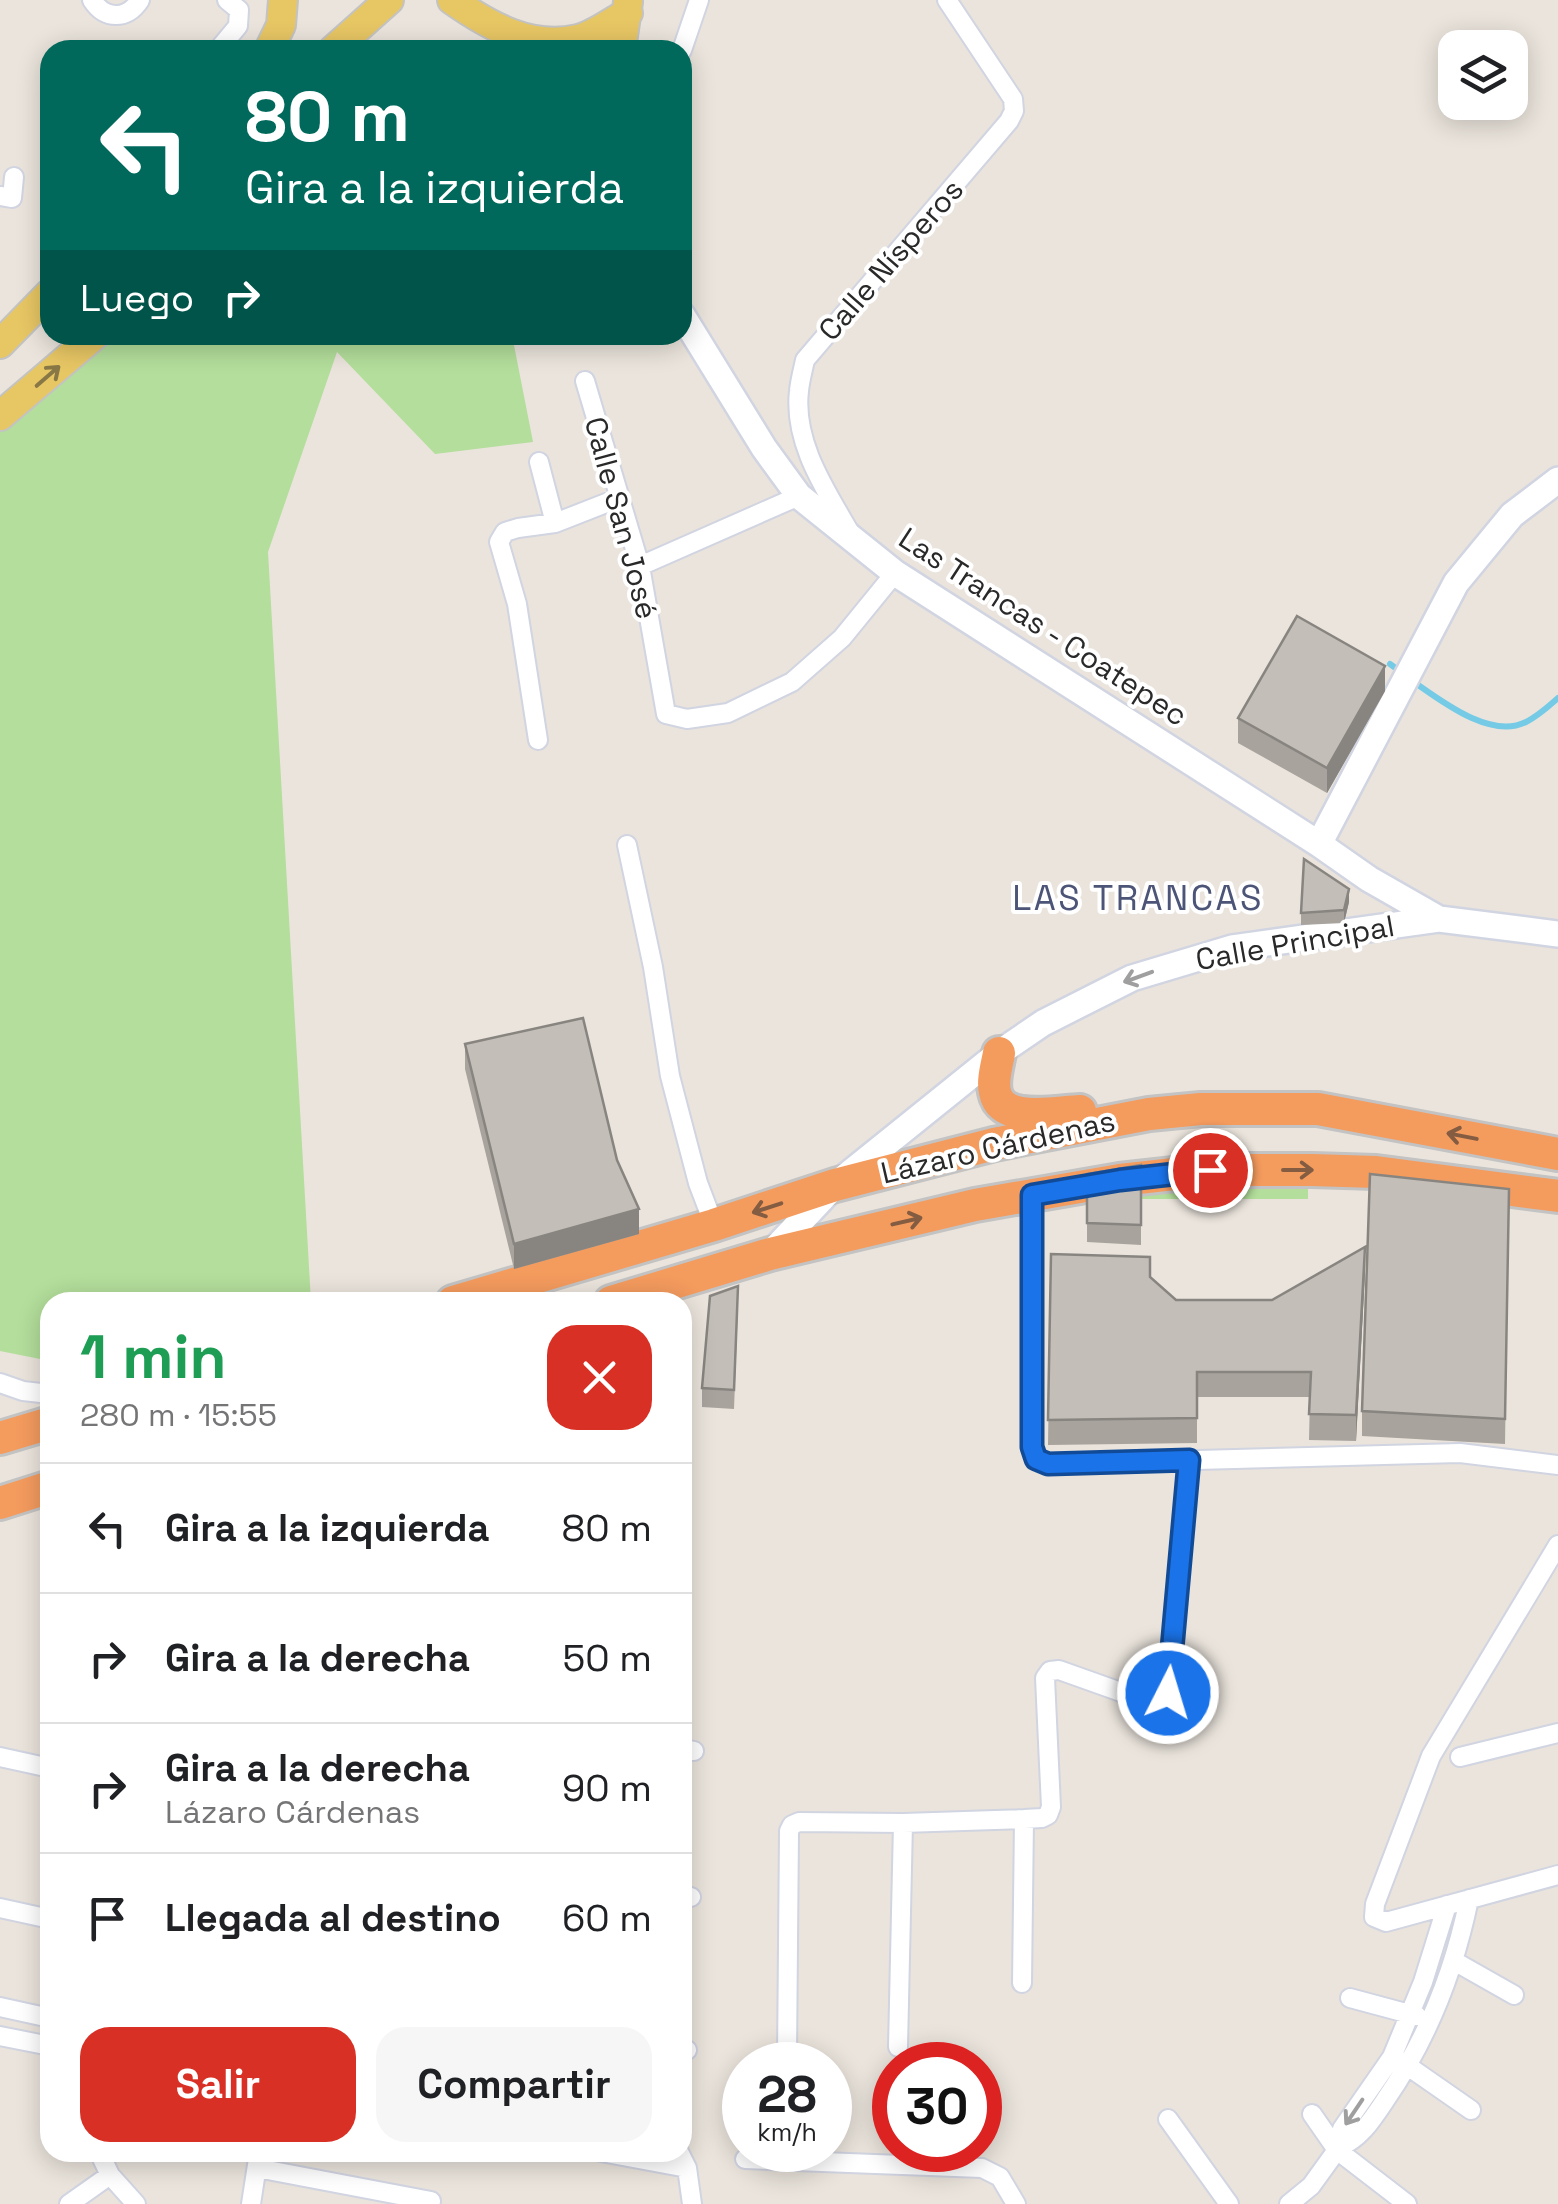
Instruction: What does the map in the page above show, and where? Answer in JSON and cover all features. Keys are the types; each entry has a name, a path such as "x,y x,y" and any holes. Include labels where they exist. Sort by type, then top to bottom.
{"highway":[{"path":"999,1053 994,1089 998,1103 1013,1114 1121,1110 1149,1114"},
{"name":"Lázaro Cárdenas","path":"487,1292 835,1185 994,1144 1149,1114 1201,1108 1318,1109 1558,1154"},
{"name":"Lázaro Cárdenas","path":"644,1292 770,1254 975,1205 1120,1180 1210,1170 1376,1172 1558,1196"},
{"path":"0,1438 40,1426"},
{"path":"0,1504 40,1490"}],"main road":[{"path":"274,40 282,26 283,0"},
{"path":"343,40 389,0"},
{"path":"452,0 503,40"},
{"path":"562,40 581,38 628,7"},
{"path":"623,40 628,7"},
{"path":"484,23 536,40"},
{"path":"1,343 40,303"},
{"path":"1,343 40,325"},
{"name":"Las Trancas - Coatepec","path":"692,331 764,448 799,496 895,573 1369,880 1439,920"},
{"path":"0,416 83,345"},
{"path":"1318,844 1456,583 1512,514 1558,480"},
{"name":"Calle Principal","path":"770,1254 835,1185 999,1053 1042,1023 1132,978 1232,948 1439,920 1558,934"}],"street":[{"path":"92,0 102,12 119,15 134,8 140,0"},
{"path":"226,40 238,26 238,10 227,0"},
{"path":"686,40 700,0"},
{"name":"Calle Nísperos","path":"854,540 816,473 800,426 798,394 806,360 1010,122 1014,110 1013,99 947,0"},
{"path":"0,196 12,198 14,178"},
{"name":"Calle San José","path":"584,381 640,566 666,714 687,719 728,713 792,682 842,638 895,573"},
{"path":"540,462 555,523"},
{"path":"640,566 799,496"},
{"path":"538,740 517,604 500,542 505,532 555,523 619,498"},
{"path":"627,845 670,1076 698,1183 714,1225"},
{"path":"1032,1195 1032,1447 1036,1459 1048,1464 1460,1453 1558,1465"},
{"path":"0,1383 40,1393"},
{"path":"787,2042 792,1825 1024,1819 1048,1815 1045,1678 1050,1671 1059,1670 1149,1702 1161,1702 1168,1693 1189,1460"},
{"path":"1558,1545 1431,1756 1375,1904 1374,1917 1386,1922 1558,1874"},
{"path":"1460,1757 1558,1733"},
{"path":"0,1757 40,1766"},
{"path":"1022,1982 1024,1819"},
{"path":"898,2042 903,1823"},
{"path":"1338,2149 1356,2140 1410,2066 1454,1961 1470,1899"},
{"path":"1288,2204 1309,2195 1338,2149 1342,2130 1392,2057 1429,1965 1447,1905"},
{"path":"0,1908 40,1917"},
{"path":"1454,1961 1514,1995"},
{"path":"1350,1998 1433,2018"},
{"path":"0,2007 40,2016"},
{"path":"0,2036 40,2044"},
{"path":"1392,2057 1471,2110"},
{"path":"1312,2114 1338,2149 1407,2204"},
{"path":"1168,2119 1229,2204"},
{"path":"104,2162 136,2204"},
{"path":"252,2204 258,2162"},
{"path":"267,2162 431,2200"},
{"path":"683,2162 692,2204"},
{"path":"852,2163 982,2168 1000,2177 1016,2204"},
{"path":"69,2204 110,2175"}],"green space":[{"path":"89,345 514,345 533,442 435,454 337,352 268,552 310,1292 40,1292 40,1359 0,1351 0,417"},
{"path":"1308,1180 1308,1199 1142,1199 1141,1185"}],"building":[{"path":"1297,616 1385,666 1327,768 1238,718"},
{"path":"1304,859 1349,889 1344,910 1301,913"},
{"path":"583,1018 617,1160 639,1209 514,1244 465,1044"},
{"path":"1141,1165 1141,1225 1087,1223 1087,1174"},
{"path":"1370,1174 1509,1189 1505,1419 1362,1411"},
{"path":"1365,1247 1356,1415 1309,1414 1311,1372 1197,1372 1197,1418 1048,1420 1051,1254 1150,1257 1150,1277 1176,1300 1272,1300"},
{"path":"738,1286 734,1390 702,1388 710,1296"}],"waterway":[{"path":"1390,664 1401,672"},
{"path":"1411,680 1466,715 1497,726 1526,722 1558,698"}],"district":[{"name":"LAS TRANCAS","path":"1138,898"}],"route":[{"path":"1168,1693 1189,1460 1048,1464 1036,1459 1032,1447 1032,1195 1210,1170"}]}
